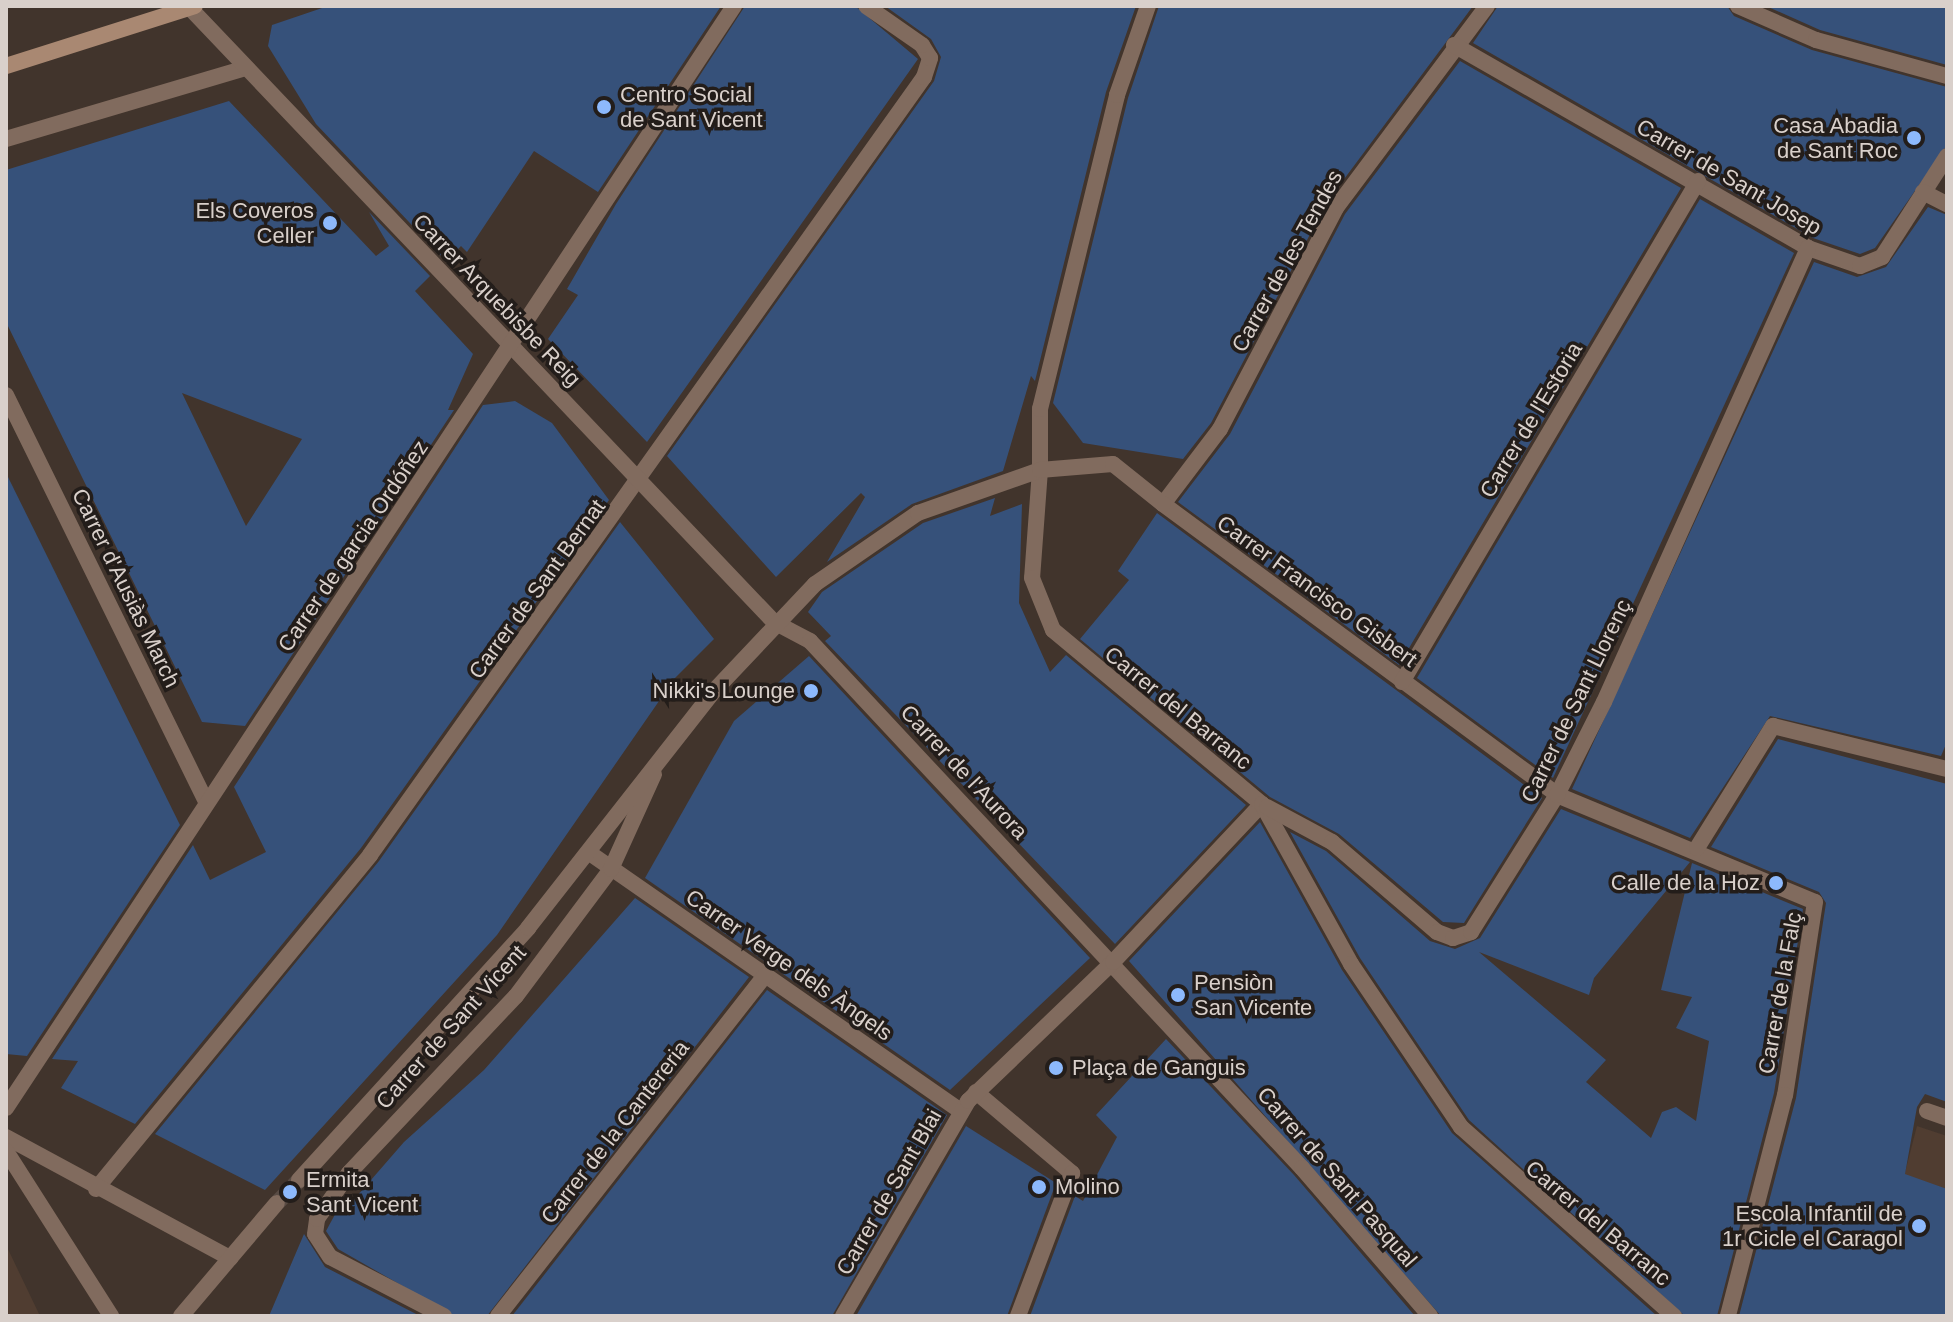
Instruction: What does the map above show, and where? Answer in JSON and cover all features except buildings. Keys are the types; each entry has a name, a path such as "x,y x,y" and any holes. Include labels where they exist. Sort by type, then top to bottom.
{"main road":[{"path":"6,66 191,6"}],"street":[{"name":"Carrer Arquebisbe Reig","path":"191,6 242,69 774,622"},
{"name":"Carrer de garcia Ordóñez","path":"6,1108 734,6"},
{"name":"Carrer de Sant Bernat","path":"96,1189 346,887 640,482 930,66 922,45 866,6"},
{"name":"Carrer del Barranc","path":"1148,6 1117,95 1040,409 1040,470 1032,578 1044,616 1103,676 1262,804 1351,964 1461,1127 1674,1316"},
{"name":"Carrer de les Tendes","path":"1163,504 1220,429 1336,208 1454,45 1487,6"},
{"path":"1738,6 1816,40 1947,76"},
{"name":"Carrer de Sant Josep","path":"1454,45 1698,181 1808,248 1869,266 1947,156"},
{"path":"6,139 242,69"},
{"name":"Carrer de l'Estoria","path":"1402,682 1698,181"},
{"path":"1923,192 1947,204"},
{"name":"Carrer de Sant Llorenç","path":"1262,804 1332,842 1453,938 1471,932 1557,795 1808,248"},
{"name":"Carrer d'Ausiàs March","path":"6,395 206,801"},
{"name":"Carrer Francisco Gisbert","path":"1040,470 1113,464 1557,795"},
{"name":"Carrer de Sant Vicent","path":"299,1180 591,854 774,622 897,525 961,494 1040,470"},
{"name":"Carrer de l'Aurora","path":"774,622 810,641 1113,962"},
{"path":"1697,848 1765,733 1780,724 1947,769"},
{"name":"Carrer de Sant Vicent","path":"444,1316 330,1257 315,1234 317,1219 349,1173 516,996 611,869 654,774"},
{"name":"Carrer de la Falç","path":"1557,795 1697,848 1817,905 1785,1095 1728,1316"},
{"path":"1018,1316 1072,1173 976,1092 1113,962 1262,804"},
{"name":"Carrer Verge dels Àngels","path":"591,854 961,1111"},
{"name":"Carrer de Sant Pasqual","path":"1113,962 1430,1316"},
{"name":"Carrer de la Cantereria","path":"498,1316 765,975"},
{"name":"Carrer de Sant Blai","path":"843,1316 961,1111 976,1092"},
{"path":"1927,1111 1947,1118"},
{"path":"6,1137 96,1189 230,1258"},
{"path":"6,1151 111,1316"},
{"path":"181,1316 277,1203"}],"shaded area":[{"name":"Escola Infantil de 1r Cicle el Caragol","path":"1917,1126 1947,1136 1947,1316 1868,1316"},
{"path":"6,1245 40,1316 6,1316"}],"tunnel":[{"path":"277,1203 299,1180"}],"place":[{"name":"Centro Social de Sant Vicent","path":"604,107"},
{"name":"Casa Abadia de Sant Roc","path":"1914,138"},
{"name":"Els Coveros Celler","path":"330,223"},
{"name":"Nikki's Lounge","path":"811,691"},
{"name":"Calle de la Hoz","path":"1776,883"},
{"name":"Pensiòn San Vicente","path":"1178,995"},
{"name":"Plaça de Ganguis","path":"1056,1068"},
{"name":"Molino","path":"1039,1187"},
{"name":"Ermita Sant Vicent","path":"290,1192"},
{"name":"Escola Infantil de 1r Cicle el Caragol","path":"1919,1226"}]}
